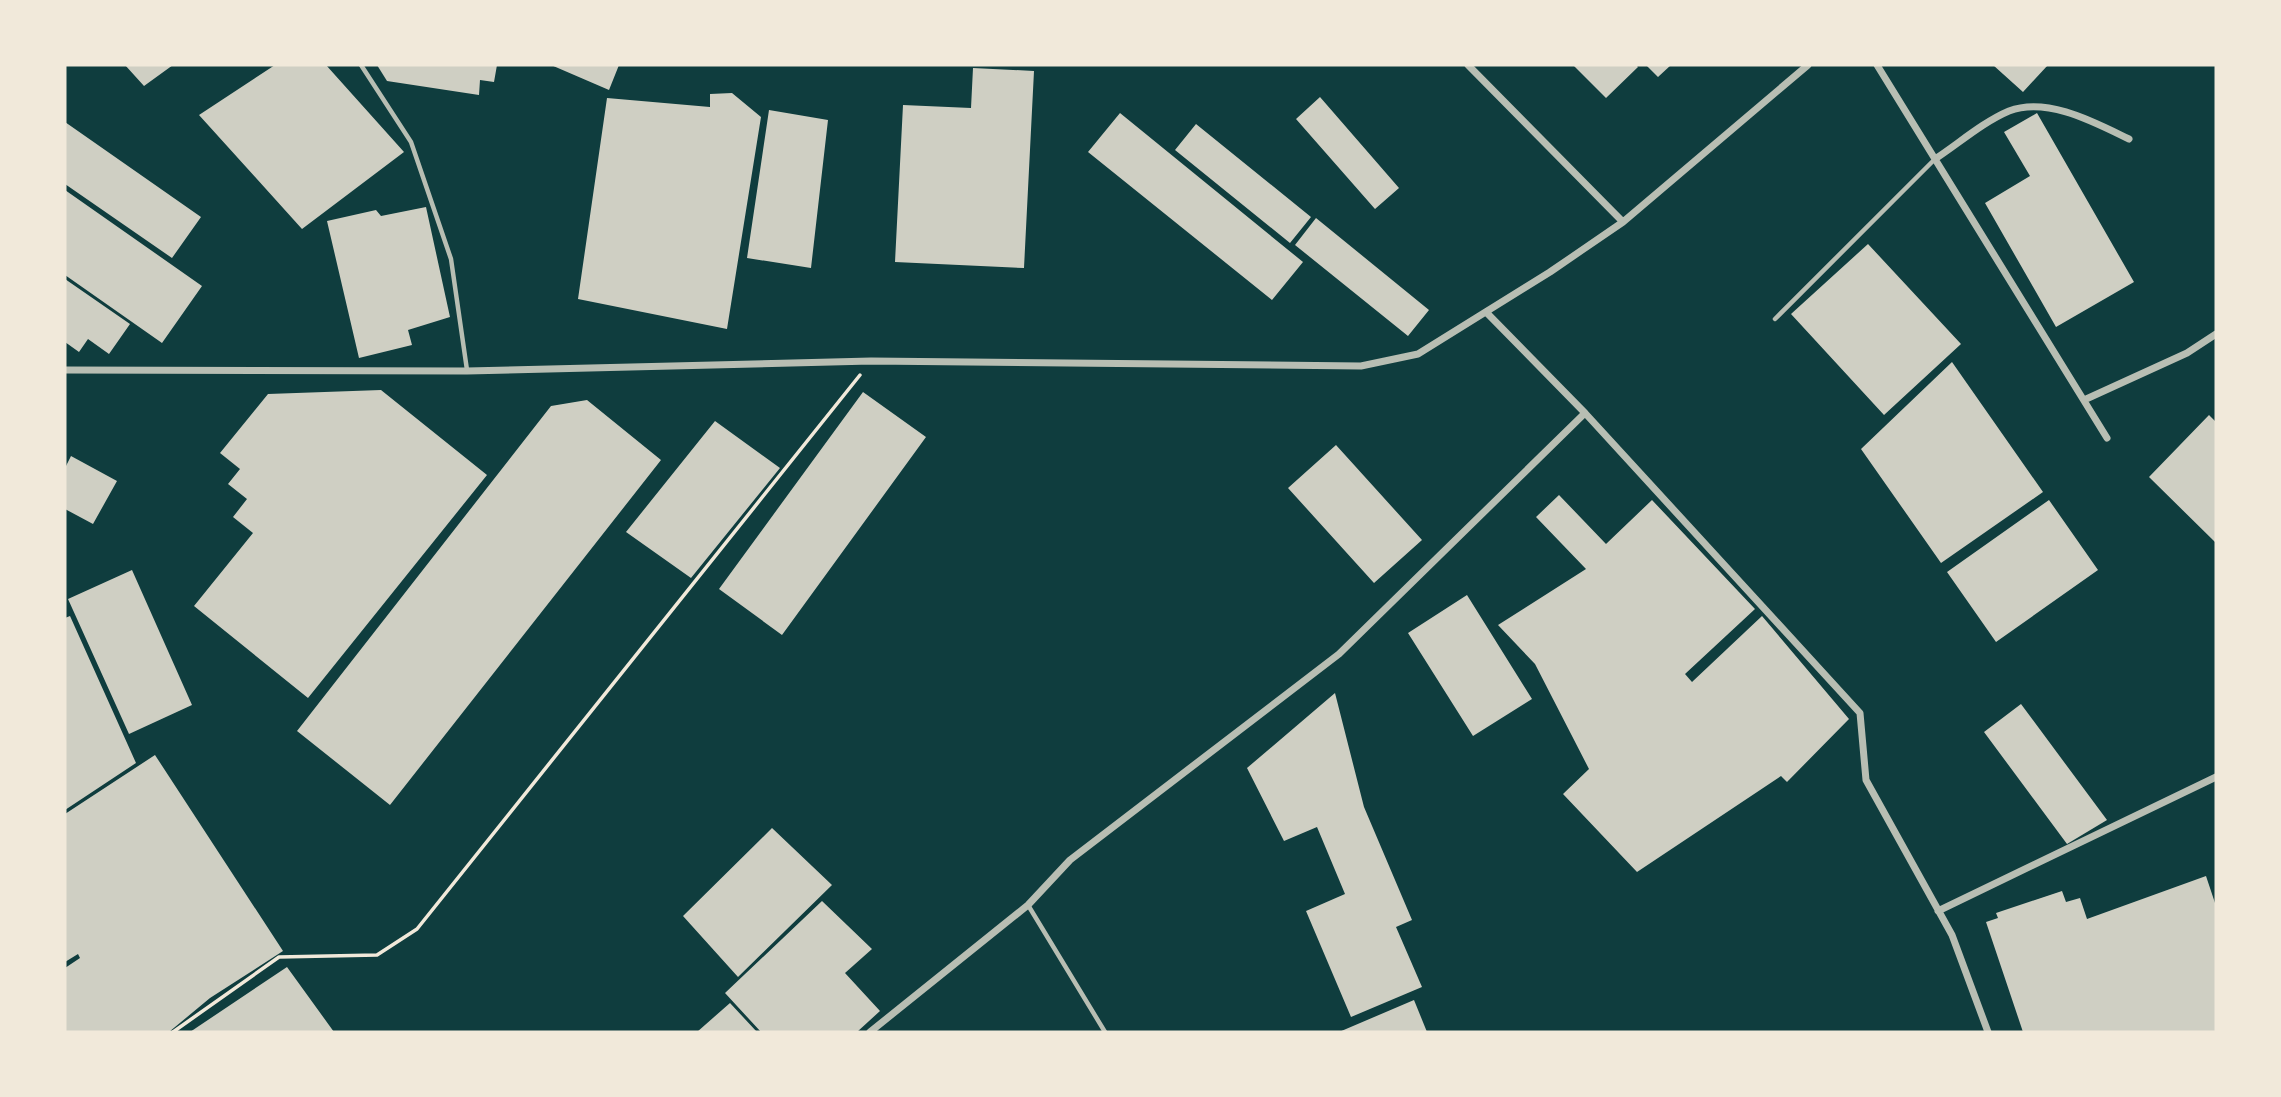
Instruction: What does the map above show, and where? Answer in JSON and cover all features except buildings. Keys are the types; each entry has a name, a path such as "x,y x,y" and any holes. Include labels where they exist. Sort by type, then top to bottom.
{"street":[{"path":"1468,65 1623,222"},
{"path":"65,370 467,371 871,361 1361,366 1418,354 1623,222 1808,65"},
{"path":"1877,65 2107,439"},
{"path":"1935,159 2002,115 2026,108 2081,117 2129,139"},
{"path":"1486,312 1585,413 1860,713 1866,780 1952,935 1988,1032"},
{"path":"2084,400 2187,353 2216,334"},
{"path":"870,1032 1028,905 1070,860 1339,654 1585,413"},
{"path":"1938,911 2216,777"}],"lane":[{"path":"361,65 411,142 451,259 467,371"},
{"path":"1776,319 1935,159"},
{"path":"1028,905 1105,1032"}],"path":[{"path":"173,1032 279,957 377,956 416,929 871,361"}]}
